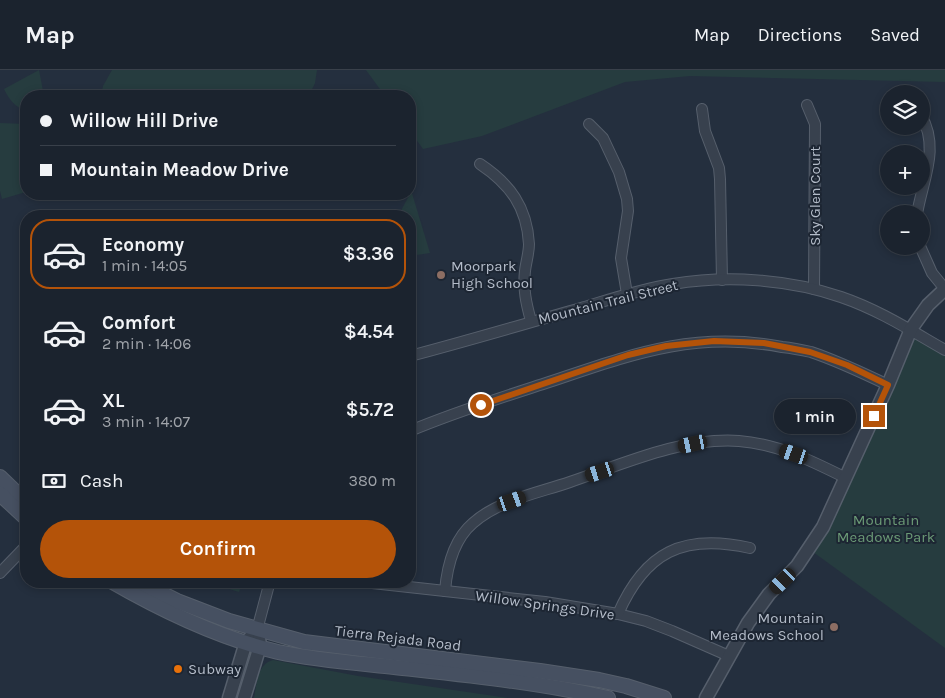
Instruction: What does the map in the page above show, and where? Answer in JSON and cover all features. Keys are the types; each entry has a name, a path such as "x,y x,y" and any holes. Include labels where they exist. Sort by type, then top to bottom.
{"main road":[{"path":"0,477 20,496"},
{"path":"0,494 20,512"},
{"name":"Tierra Rejada Road","path":"124,588 171,614 278,652 552,687 608,698"},
{"name":"Tierra Rejada Road","path":"152,588 177,601 229,621 257,630 318,644 599,680 664,698"}],"street":[{"name":"Sky Glen Court","path":"807,105 815,124 814,289"},
{"path":"702,109 705,131 720,179 722,280"},
{"path":"589,124 603,138 619,172 627,199 628,211 621,258 627,294"},
{"path":"919,205 930,162 929,135"},
{"path":"480,164 504,182 521,210 528,244 524,289 531,321"},
{"path":"706,698 748,622 763,602 797,566 829,516 911,329 928,305 945,289 932,273 924,255"},
{"name":"Mountain Trail Street","path":"416,354 627,294 673,284 722,280 768,282 814,289 841,297 874,309 945,350"},
{"path":"416,429 462,411 628,355 691,343 714,341 764,343 810,352 847,365 888,385"},
{"path":"445,591 453,552 461,537 473,523 486,514 512,501 670,449 709,442 738,441 757,443 794,454 846,478"},
{"path":"618,614 626,595 642,571 666,553 691,545 710,542 750,548"},
{"path":"0,574 20,552"},
{"path":"244,698 260,646 257,630 268,588"},
{"name":"Willow Springs Drive","path":"416,588 544,602 618,614 646,621 729,656"},
{"path":"229,698 246,642 257,630"}],"green space":[{"path":"39,70 43,90 20,90 20,107 10,100 4,89"},
{"path":"112,70 317,70 312,90 102,90"},
{"path":"366,70 945,70 945,82 690,76 625,82 482,136 423,149 416,139 416,90 381,90"},
{"path":"0,123 20,124 20,194 2,199 0,191"},
{"path":"407,200 414,200 430,253 416,255 416,210 401,210"},
{"name":"Mountain Meadows Park","path":"909,335 945,355 945,648 809,549"},
{"path":"226,588 240,588 239,592"},
{"path":"273,660 358,676 508,698 254,698 261,670 268,662"}],"place":[{"name":"Moorpark High School","path":"441,275"},
{"name":"Mountain Meadows School","path":"834,627"},
{"name":"Subway","path":"178,669"}],"route":[{"path":"481,405 628,355 666,346 714,341 764,343 810,352 847,365 888,385 874,416"}]}
